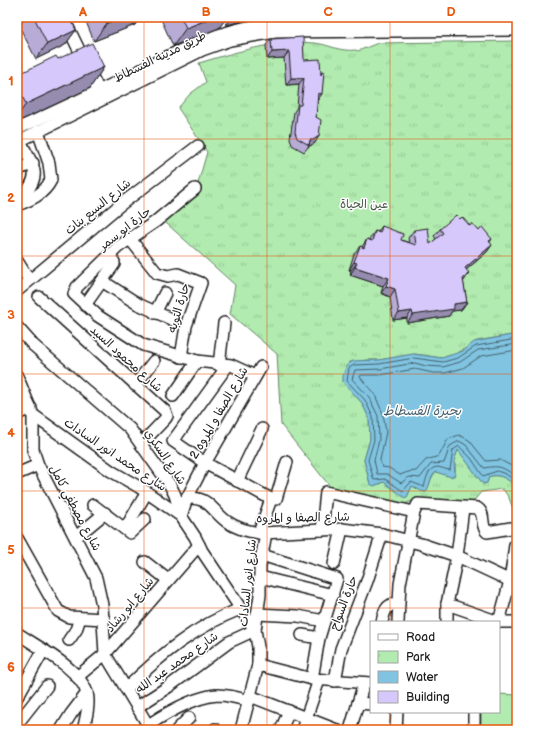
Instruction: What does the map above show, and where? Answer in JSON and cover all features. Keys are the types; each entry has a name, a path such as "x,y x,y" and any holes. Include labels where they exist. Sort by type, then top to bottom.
{"street":[{"path":"63,17 101,96"},
{"name":"طريق مدينة الفسطاط","path":"19,142 198,42 240,28 268,24 437,19 517,20"},
{"name":"طريق مدينة الفسطاط","path":"17,129 101,96 202,50 230,40 260,34 517,30"},
{"path":"17,205 37,196 43,191 50,180 49,163 38,131"},
{"path":"17,205 29,190 35,179 35,172 32,163 19,142"},
{"name":"شارع السبع بنات","path":"17,291 120,205 198,146"},
{"path":"17,170 32,163"},
{"name":"حارة ابو سمر","path":"84,305 75,296 74,292 109,256 155,222 195,189"},
{"name":"حارة التوبه","path":"130,239 157,273 168,276 181,275 201,283 186,326 181,357"},
{"path":"109,256 115,263 84,305 143,345 196,362 224,365"},
{"path":"17,261 30,280"},
{"path":"102,281 155,314 173,320"},
{"path":"155,314 165,293"},
{"name":"شارع محمود السيد","path":"39,297 165,411 167,416 141,444"},
{"path":"224,323 224,365 173,441 205,463 271,499"},
{"name":"شارع السكري","path":"17,327 33,345 130,429 170,485 181,516 255,630"},
{"path":"135,385 154,362"},
{"path":"173,396 196,362"},
{"name":"شارع الصفا و المروه 2","path":"181,516 187,498 205,463 258,372 224,365"},
{"name":"شارع مصطفي كامل","path":"17,376 32,412 33,450 38,465 96,578 104,619 105,654"},
{"path":"17,414 32,412"},
{"name":"شارع محمد انور السادات","path":"32,412 111,471 147,492 181,516"},
{"path":"237,481 262,429"},
{"name":"شارع انور السادات","path":"241,730 258,665 258,648 255,630 258,614 262,533 271,499 276,499 287,462"},
{"path":"17,474 38,465"},
{"path":"125,529 147,492"},
{"path":"322,530 326,492 414,512"},
{"name":"شارع الصفا و المروه","path":"187,498 206,501 233,525 250,532 262,533 342,529 382,534 457,556 514,583"},
{"path":"93,504 131,533 144,519"},
{"path":"398,621 398,603 408,541 414,512 418,504 477,508 481,510 485,530 487,532 511,528"},
{"path":"447,621 447,604 457,556 463,508"},
{"path":"76,537 105,514"},
{"path":"334,564 342,529"},
{"name":"حارة السواح","path":"336,681 341,649 367,580 382,534"},
{"path":"17,538 58,611 68,617 104,619"},
{"name":"شارع ابو رشاد","path":"77,677 105,654 199,545"},
{"path":"499,621 514,583 515,545 517,546"},
{"path":"262,555 337,579 319,638 315,679 302,730"},
{"path":"145,562 168,580"},
{"path":"260,577 332,595"},
{"path":"382,621 386,608 389,605 398,603"},
{"path":"447,604 496,621"},
{"path":"126,688 156,659 179,641 207,624 240,608"},
{"path":"258,614 284,614 324,621"},
{"path":"69,640 76,630 80,618"},
{"path":"500,622 517,622"},
{"name":"شارع محمد عبد الله","path":"137,707 168,687 224,645 255,630"},
{"path":"17,633 66,666 77,677 87,693 88,704 83,730"},
{"path":"302,635 319,638"},
{"path":"17,698 43,651"},
{"path":"105,654 137,707 146,728 186,705 211,696 226,695 249,698 289,711 337,730"},
{"path":"258,665 315,679 367,683 358,703 350,730"},
{"path":"17,724 47,686"},
{"path":"61,730 87,693"},
{"path":"358,703 370,704"},
{"path":"282,730 289,711"},
{"path":"396,730 398,713"},
{"path":"474,713 474,730"},
{"path":"177,730 189,718"}],"green space":[{"name":"عين الحياة","path":"517,41 517,334 477,341 456,354 442,358 415,354 379,360 350,362 346,366 343,382 362,403 369,418 370,439 364,460 370,484 380,484 384,482 407,497 412,486 425,492 436,472 454,476 455,456 459,450 483,484 487,483 489,477 501,476 517,488 517,519 509,498 503,489 481,492 473,502 415,500 400,506 332,489 281,425 277,354 230,314 235,285 166,223 166,219 195,194 207,152 178,108 190,94 206,82 199,63 270,45 284,43 314,43 344,50 358,51 378,43"},
{"path":"500,694 517,695 517,730 481,730 481,713 500,713"}],"water":[{"name":"بحيرة الفسطاط","path":"517,334 517,488 501,476 489,477 487,483 483,484 458,450 454,461 455,475 451,477 436,472 432,477 426,492 412,486 407,497 405,498 384,482 374,486 370,484 364,460 370,439 369,418 362,403 343,382 343,374 348,364 353,361 379,360 413,354 442,358 463,351 474,342"}],"building":[{"path":"34,17 70,17 76,30 47,44"},
{"path":"104,17 122,17 107,23"},
{"path":"181,17 214,17 186,28"},
{"path":"303,37 304,60 320,59 321,75 322,71 324,72 322,94 318,93 316,117 321,120 319,136 313,140 310,140 309,145 297,138 295,132 298,105 301,105 304,78 291,78 289,51 272,52 271,39"},
{"path":"92,43 104,67 26,104 17,86 17,75 56,56 58,59"},
{"path":"456,215 460,219 462,217 470,226 472,223 479,231 482,227 492,239 489,241 492,245 465,268 469,273 463,279 467,302 454,304 454,309 413,315 412,311 399,313 395,289 386,286 389,278 355,267 357,263 354,262 360,246 364,248 367,239 372,241 375,231 380,233 382,226 403,234 401,240 416,245 414,230 428,228 430,244 443,233 440,229"}]}
